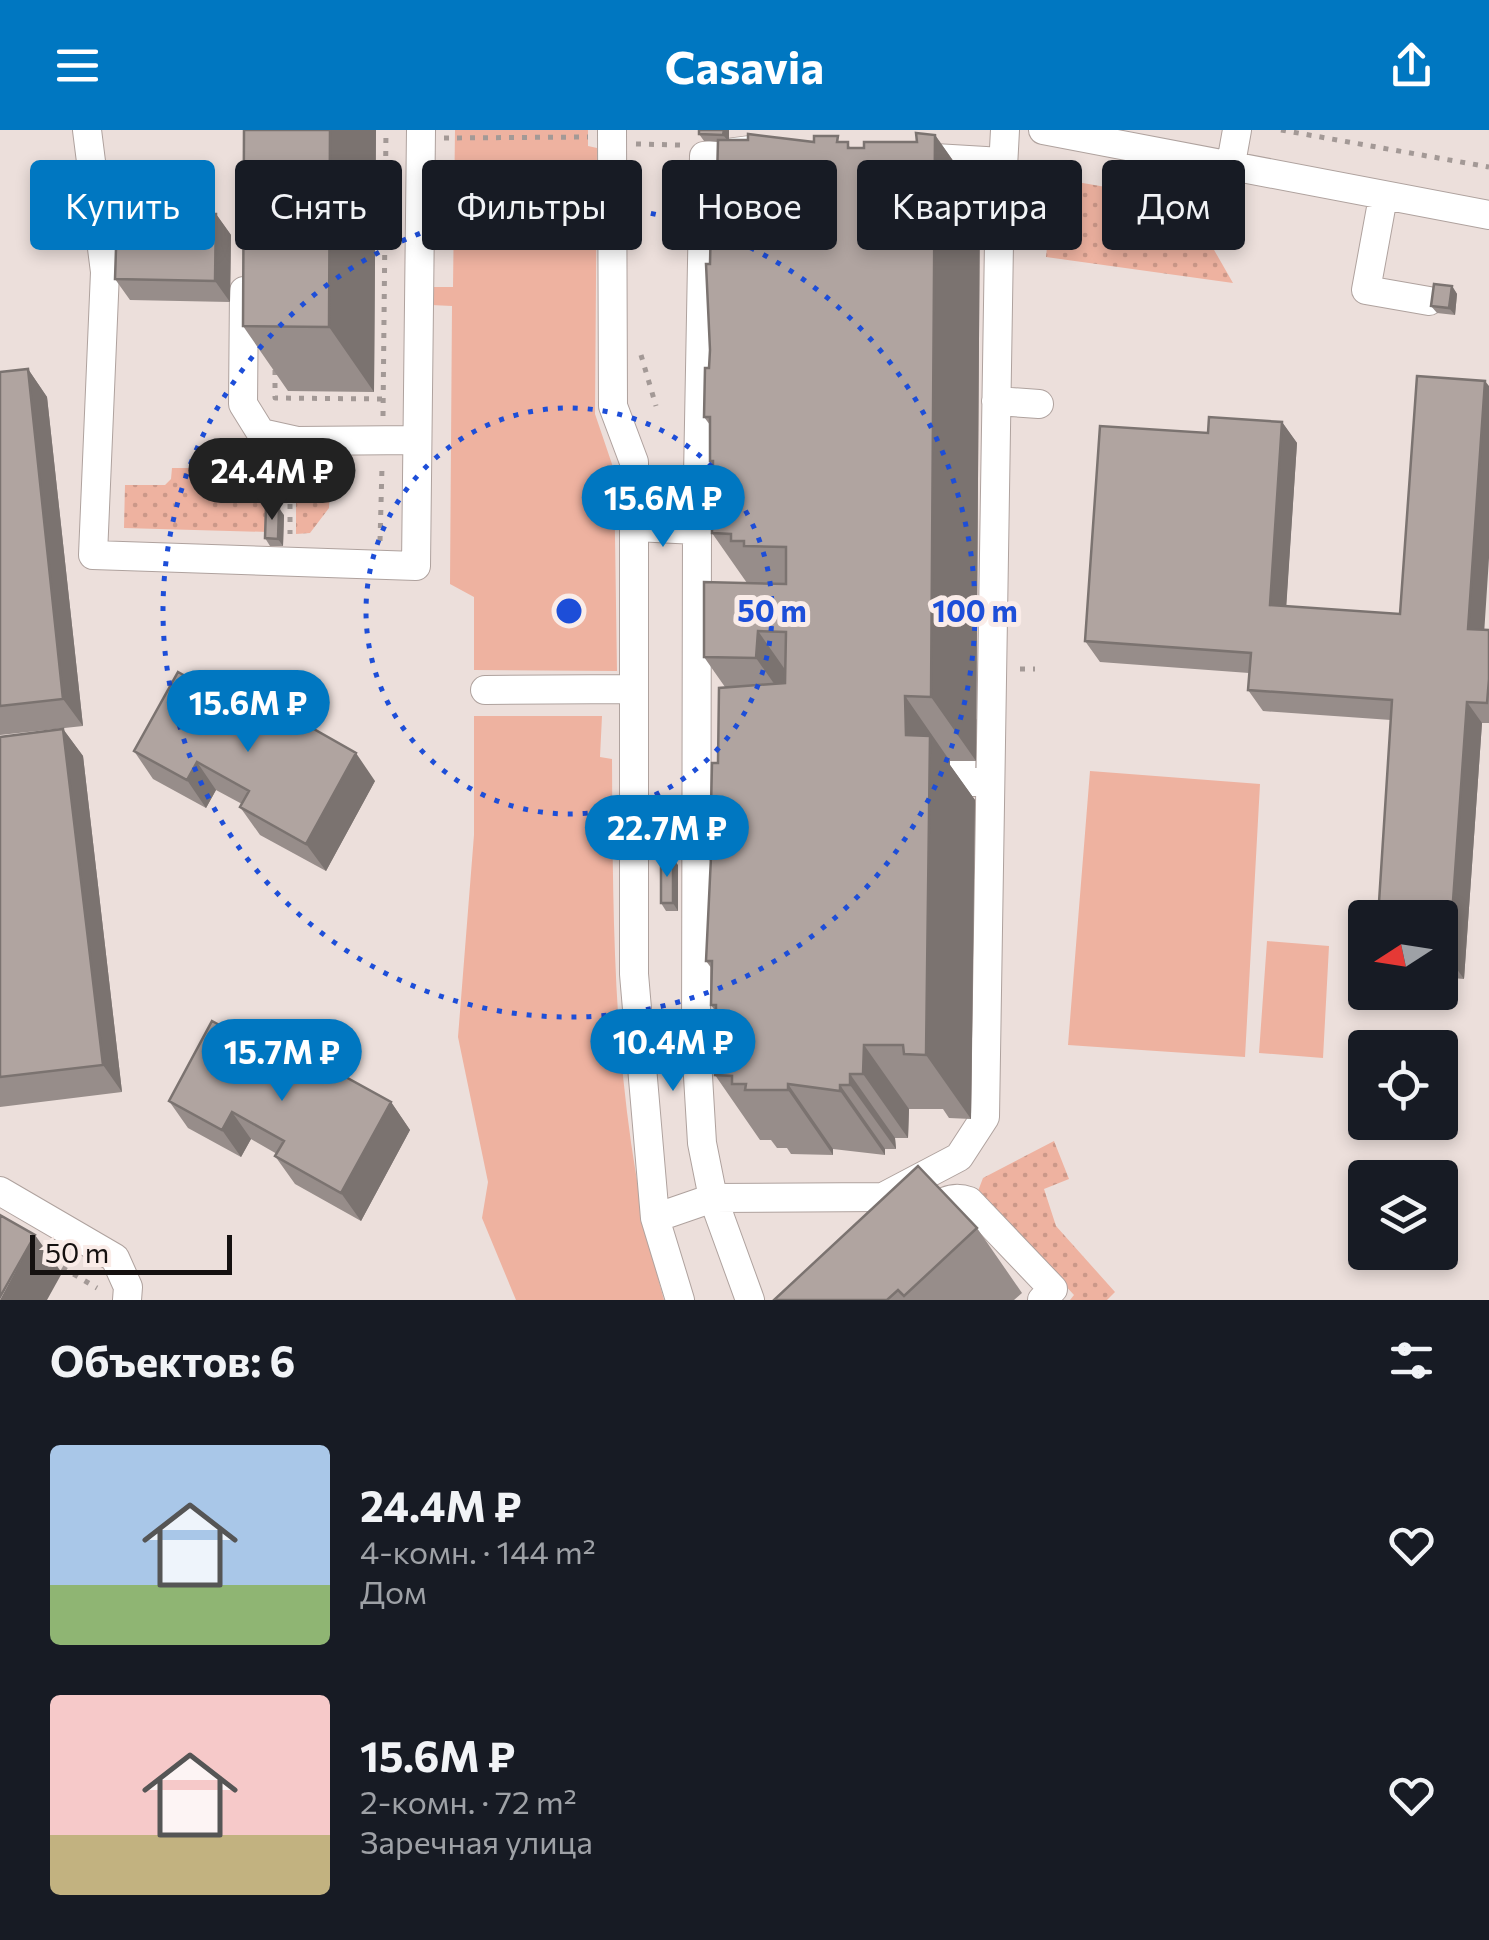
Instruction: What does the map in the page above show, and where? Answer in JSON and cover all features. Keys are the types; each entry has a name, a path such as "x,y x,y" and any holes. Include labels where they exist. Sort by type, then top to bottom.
{"street":[{"path":"87,130 106,272 93,555 416,566 420,134"},
{"path":"1002,160 1005,130"},
{"path":"1043,130 1191,160"},
{"path":"1231,160 1237,130"},
{"path":"611,137 613,406 634,462 634,974 655,1218 680,1300"},
{"path":"750,1300 714,1198 702,1143 696,1043 697,530 704,156 744,149 782,151"},
{"path":"896,156 917,160"},
{"path":"1245,171 1489,215"},
{"path":"1383,197 1366,290 1429,301"},
{"path":"655,1218 714,1198 883,1197 959,1157 980,1132 985,1117 1000,250"},
{"path":"244,267 243,404 261,433 279,439 416,440"},
{"path":"102,337 131,338"},
{"path":"996,401 1039,404"},
{"path":"635,528 697,530"},
{"path":"485,690 632,689"},
{"path":"962,702 961,782 990,782"},
{"path":"959,1120 959,1157"},
{"path":"0,1192 115,1258 128,1287 118,1297"},
{"path":"894,1241 944,1201 958,1197 970,1201 1053,1288 1042,1300"}],"path":[{"path":"379,564 386,130"},
{"path":"1281,130 1489,167"},
{"path":"420,134 611,137 689,145 704,156"},
{"path":"275,360 275,398 383,399"},
{"path":"290,457 290,535"},
{"path":"34,1252 118,1297"}],"shaded area":[{"path":"455,130 588,130 588,146 597,148 597,160 455,160"},
{"path":"1082,183 1102,186 1102,250 1214,250 1233,283 1046,257 1047,250 1082,250"},
{"path":"453,250 596,250 595,414 614,470 617,671 474,670 474,597 450,584 452,306 431,305 431,287 453,287"},
{"path":"296,466 331,467 329,508 310,533 296,534"},
{"path":"172,468 268,468 268,532 124,528 125,485 165,485 171,479"},
{"path":"474,716 602,716 600,757 612,759 615,964 625,1098 634,1165 664,1300 516,1300 482,1218 488,1182 458,1037 474,835"},
{"path":"1090,771 1260,784 1245,1057 1068,1045"},
{"path":"1267,941 1329,946 1323,1058 1259,1053"},
{"path":"1054,1141 1069,1179 1044,1189 1056,1226 1115,1292 1107,1300 1070,1300 1074,1295 978,1191 983,1178"}],"building":[{"path":"244,130 330,130 330,160 244,160"},
{"path":"699,130 724,130 723,135 699,134"},
{"path":"916,133 935,135 935,160 857,160 857,250 934,250 931,697 905,696 906,735 930,736 926,1055 904,1054 903,1045 864,1045 863,1074 850,1074 850,1085 840,1085 840,1091 788,1084 788,1090 745,1090 746,1084 732,1084 732,1076 715,1075 716,1005 711,1005 712,961 706,961 711,857 707,857 708,807 712,763 718,763 719,688 785,683 786,632 758,631 756,658 704,657 704,582 786,584 786,547 744,546 744,541 731,541 731,534 712,533 710,417 704,417 705,368 709,368 710,350 706,264 710,264 710,250 837,250 837,160 718,160 718,140 748,140 748,134 814,142 814,136 838,136 837,142 848,142 848,148 864,148 864,142 917,142"},
{"path":"216,214 215,281 115,279 116,250 215,250"},
{"path":"243,250 329,250 329,327 243,326"},
{"path":"1434,284 1452,286 1449,308 1431,306"},
{"path":"28,369 63,699 0,706 0,372"},
{"path":"1417,376 1485,381 1468,629 1489,630 1489,679 1487,703 1467,702 1453,900 1379,900 1392,700 1248,690 1251,653 1085,641 1100,426 1208,433 1209,417 1282,422 1270,605 1400,614"},
{"path":"266,507 279,508 278,539 265,538"},
{"path":"178,672 288,733 296,719 356,753 306,844 240,807 249,791 197,762 187,780 134,751"},
{"path":"63,729 103,1065 0,1077 0,737"},
{"path":"661,858 673,858 673,903 661,903"},
{"path":"212,1021 323,1082 331,1069 391,1102 341,1193 275,1156 284,1141 232,1112 222,1130 169,1101"},
{"path":"918,1166 977,1228 904,1296 898,1290 887,1300 774,1300"},
{"path":"0,1215 35,1235 0,1297"}]}
